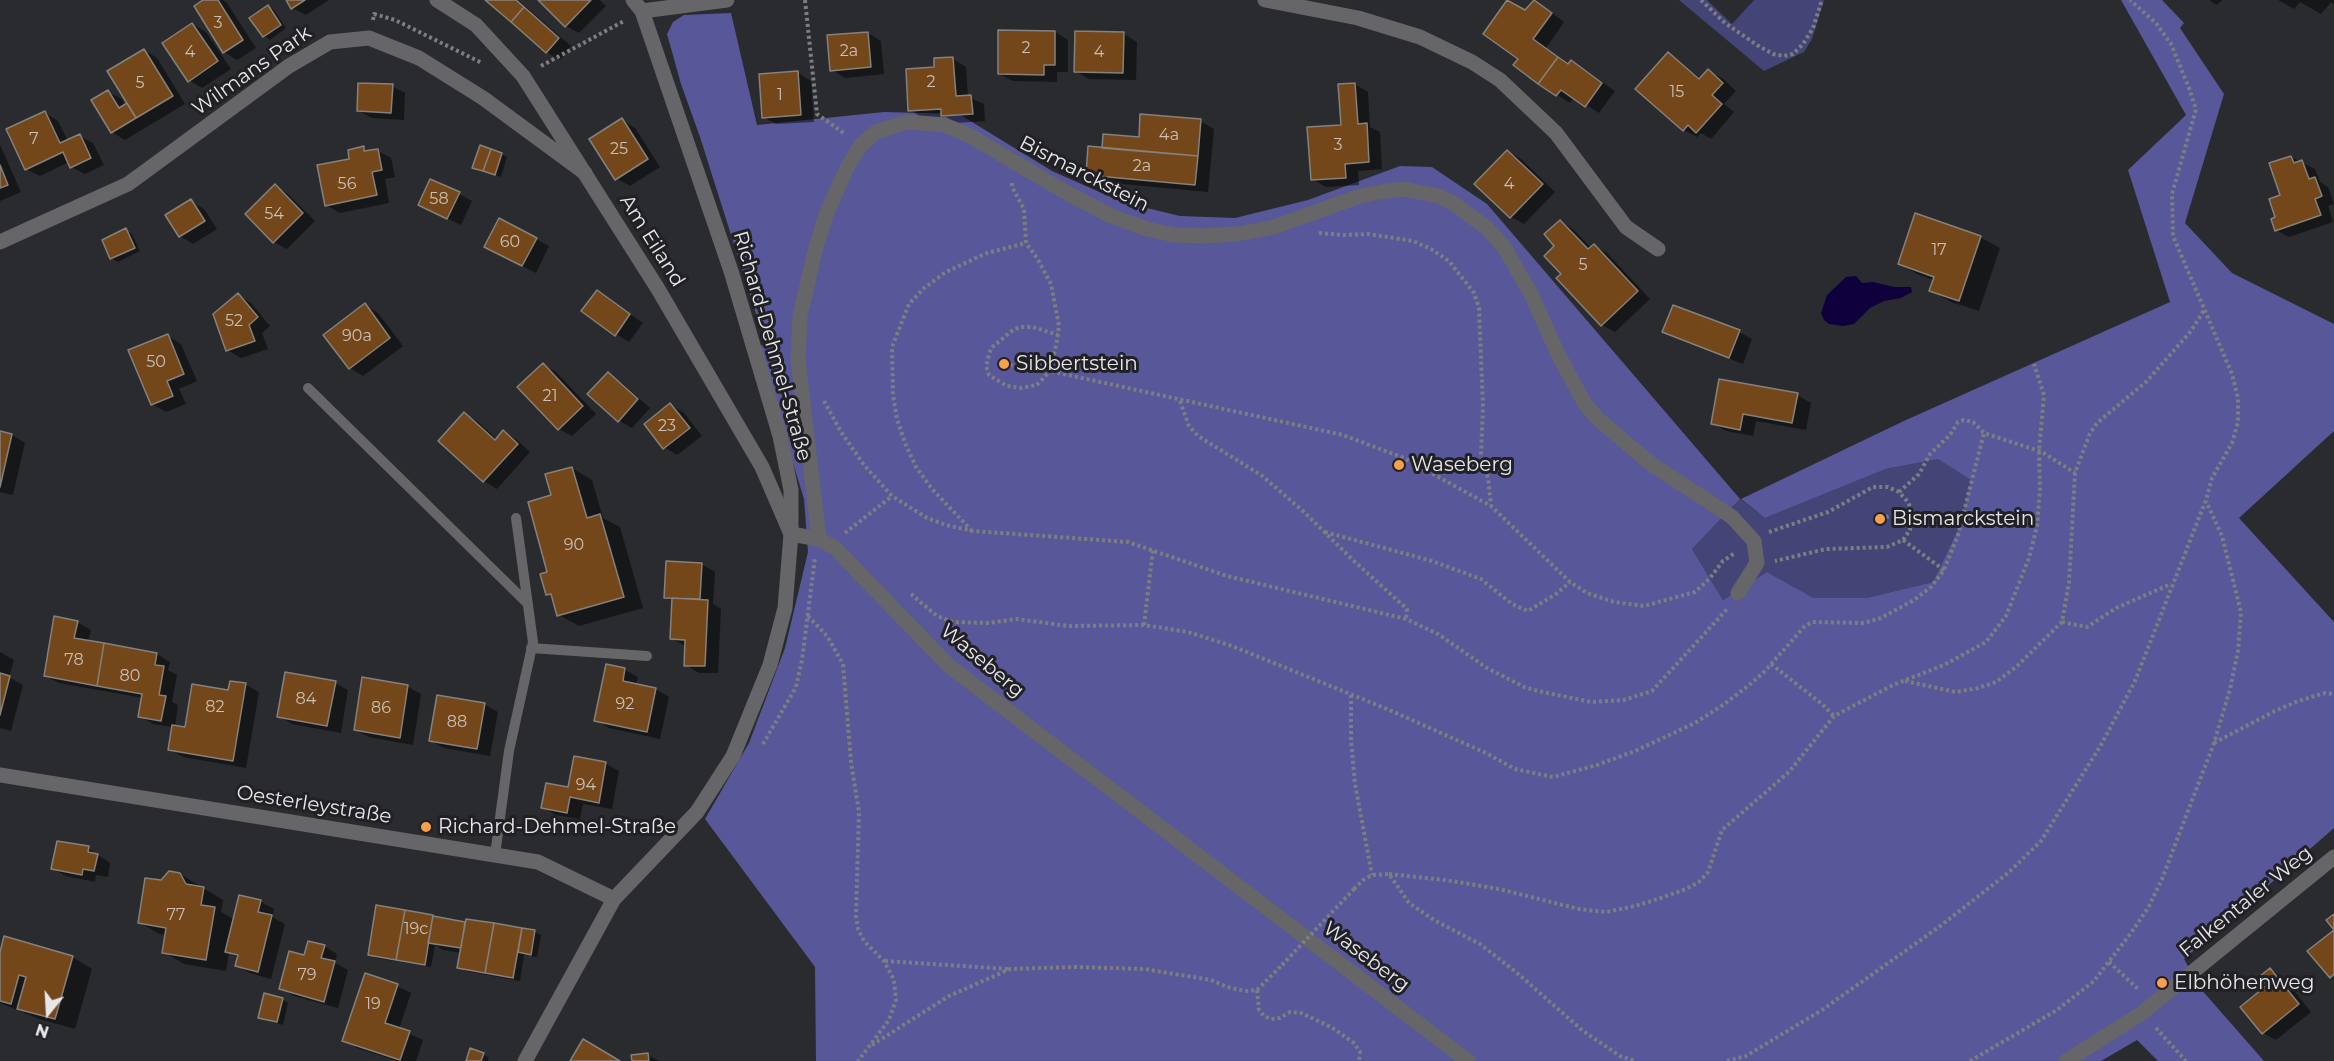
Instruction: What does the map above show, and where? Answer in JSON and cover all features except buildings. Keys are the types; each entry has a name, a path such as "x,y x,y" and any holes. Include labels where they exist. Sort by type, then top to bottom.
{"street":[{"name":"Am Eiland","path":"437,0 476,25 523,76 658,289 762,467 790,534"},
{"path":"637,5 727,0"},
{"path":"1265,0 1358,18 1420,37 1472,62 1500,80 1556,133 1626,226 1658,249"},
{"name":"Richard-Dehmel-Straße","path":"525,1061 614,899 697,812 733,756 770,664 785,608 791,490 780,436 731,271 637,5"},
{"name":"Wilmans Park","path":"0,242 128,184 289,66 330,42 369,38 419,58 483,98 587,175"},
{"name":"Bismarckstein","path":"819,539 798,359 800,316 826,212 848,166 861,146 876,132 907,122 944,125 970,136 1018,166 1111,216 1147,230 1174,234 1203,236 1237,234 1292,221 1360,196 1404,189 1438,195 1468,212 1504,247 1531,294 1559,356 1585,404 1599,420 1650,464 1732,517 1754,541"},
{"name":"Waseberg","path":"790,534 819,539 835,548 949,666 1468,1061"},
{"path":"1738,593 1757,563 1754,541"},
{"name":"Oesterleystraße","path":"0,774 538,862 614,899"},
{"name":"Falkentaler Weg","path":"2066,1061 2148,1009 2334,857"}],"lane":[{"path":"308,388 528,604"},
{"path":"495,855 509,751 533,642 516,518"},
{"path":"531,648 647,656"}],"path":[{"path":"805,0 817,114 861,146"},
{"path":"1701,0 1732,28 1773,54 1784,56 1793,54 1803,44 1813,28 1822,0"},
{"path":"1727,1061 1746,1056 1822,1010 1939,927 2026,857 2041,841 2102,745 2135,681 2206,500 2212,478 2232,443 2238,422 2238,398 2232,374 2173,236 2172,194 2196,109 2190,88 2171,44 2156,23 2130,0"},
{"path":"1018,166 1013,174 1012,188 1024,209 1026,243 1051,284 1058,312 1058,335 1050,371 1037,385 1022,388 1007,386 989,375 986,357 996,342 1020,327 1033,327 1058,335"},
{"path":"1292,221 1317,233 1368,234 1413,241 1449,261 1463,277 1474,293 1479,308 1483,405 1480,455 1488,478 1491,506"},
{"path":"973,531 932,489 916,467 905,443 897,420 893,395 892,347 909,304 924,288 946,272 987,253 1026,243"},
{"path":"1905,681 1956,692 1996,682 2016,667 2062,622 2069,583 2075,473 2090,434 2097,423 2147,381 2191,331 2204,309"},
{"path":"884,961 941,967 1144,969 1211,980 1227,987 1246,991 1257,990 1363,880 1372,875 1389,874 1456,882 1499,889 1579,909 1606,912 1635,906 1686,889 1699,882 1708,872 1722,830 1790,772 1833,716 1944,665 1986,642 2006,616 2029,558 2037,526 2040,489 2039,451 2044,395 2034,363"},
{"path":"1004,364 1050,371 1343,435 1404,458 1491,506 1570,582 1587,593 1614,602 1644,606 1695,592 1710,579 1723,561 1754,541 1773,530 1828,512 1873,487 1888,487 1899,492 1911,509 1910,530 1903,540 1887,547 1826,549 1757,563"},
{"path":"822,398 841,432 864,465 892,496 927,518 973,531 1128,542 1227,576 1406,619 1438,634 1487,668 1524,687 1577,700 1624,700 1652,691 1715,624 1738,593"},
{"path":"1180,401 1189,426 1198,436 1261,475 1407,609 1406,619"},
{"path":"1899,492 1919,474 1930,454 1950,435 1958,422 1964,420 1973,422 1984,433 2039,451 2075,473"},
{"path":"908,591 937,616 953,622 988,623 1017,619 1068,626 1144,625 1188,632 1232,646 1351,695 1486,753 1515,769 1553,777 1597,765 1635,751 1695,723 1723,705 1771,664 1790,641 1812,622 1864,622 1881,618 1914,600 1931,587 1944,570 1958,535 1984,433"},
{"path":"852,542 844,534 892,496"},
{"path":"1970,1061 2057,1010 2094,981 2148,908 2162,879 2214,743 2230,689 2238,651 2241,612 2222,536 2206,500"},
{"path":"1880,519 1911,509"},
{"path":"1324,532 1432,561 1480,579 1512,604 1528,611 1556,594 1570,582"},
{"path":"1903,540 1944,570"},
{"path":"1144,625 1153,549"},
{"path":"2062,622 2087,627 2116,608 2172,584"},
{"path":"808,616 827,636 843,664 851,762 859,812 855,916 858,929 864,941 884,961 894,980 896,1000 889,1020 858,1061"},
{"path":"1771,664 1822,704 1833,716"},
{"path":"2214,743 2298,701 2325,693 2334,694"},
{"path":"1351,695 1351,740 1355,784 1372,875"},
{"path":"1389,874 1409,903 1434,920 1480,944 1516,972 1583,1031 1620,1056 1636,1061"},
{"path":"2109,962 2148,1009 2186,1061"},
{"path":"868,1048 949,996 1010,969"},
{"path":"1257,990 1259,1010 1264,1016 1271,1019 1290,1012 1301,1012 1331,1027 1354,1044 1360,1052 1359,1061"}],"shaded area":[{"path":"1679,0 1707,0 1732,24 1754,0 1824,0 1812,39 1804,52 1764,71"},
{"path":"2121,0 2162,0 2184,23 2180,28 2224,94 2185,223 2232,273 2334,324 2334,431 2239,518 2334,622 2334,828 2184,959 2200,988 2264,1061 2158,1061 2137,1040 2101,1061 816,1061 815,967 705,819 749,743 785,648 808,552 804,499 757,346 766,345 681,84 667,34 673,22 684,15 731,13 757,125 884,112 959,114 1052,171 1122,202 1180,216 1235,218 1308,200 1400,166 1432,167 1487,204 1740,499 1692,549 1723,600 1767,572 1814,598 1866,598 1933,582 1961,523 1971,480 1938,459 1886,469 1765,518 1741,499 1906,420 2170,302 2128,170 2186,115"},
{"path":"1856,276 1862,283 1873,282 1894,287 1911,287 1912,292 1870,308 1854,324 1843,326 1829,324 1821,313 1827,295 1846,277"},
{"path":"1938,459 1972,480 1961,523 1933,582 1866,598 1814,598 1767,572 1723,600 1692,549 1740,499 1765,518 1886,469"}],"place":[{"name":"Sibbertstein","path":"1004,364"},
{"name":"Waseberg","path":"1399,465"},
{"name":"Bismarckstein","path":"1880,519"},
{"name":"Richard-Dehmel-Straße","path":"426,827"},
{"name":"Elbhöhenweg","path":"2162,983"}]}
